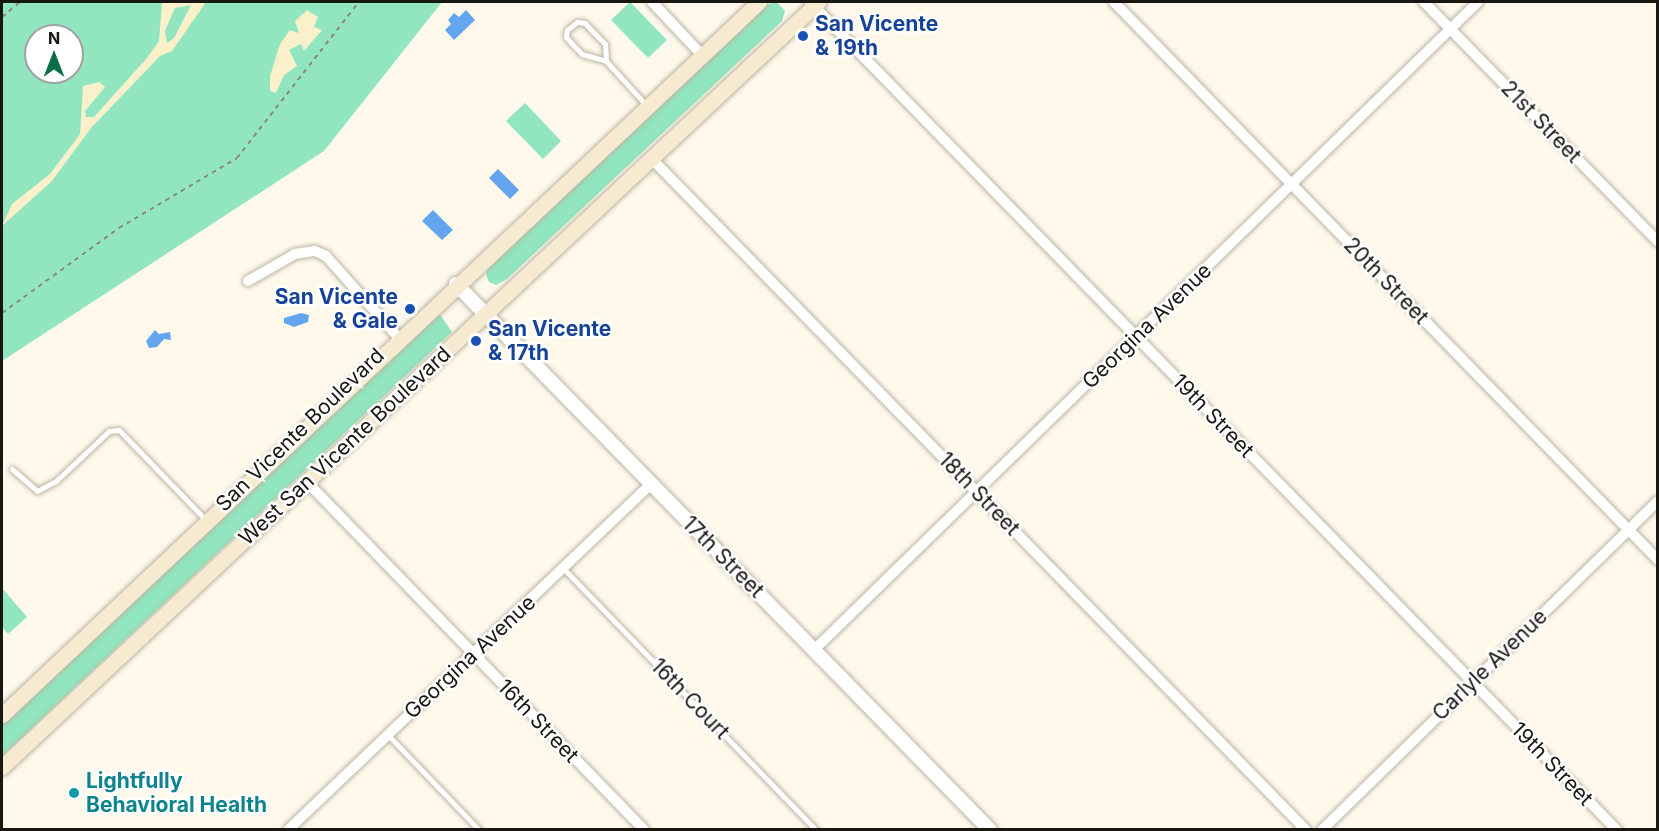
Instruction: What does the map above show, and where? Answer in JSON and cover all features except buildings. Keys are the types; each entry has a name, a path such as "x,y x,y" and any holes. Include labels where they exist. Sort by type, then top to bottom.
{"main road":[{"name":"San Vicente Boulevard","path":"2,714 398,337 759,2"},
{"name":"West San Vicente Boulevard","path":"2,767 652,159 814,3"}],"street":[{"path":"652,2 702,55"},
{"name":"20th Street","path":"1114,2 1658,560"},
{"name":"21st Street","path":"1424,2 1658,242"},
{"name":"Georgina Avenue","path":"815,649 1478,2"},
{"name":"19th Street","path":"814,3 1617,830"},
{"name":"18th Street","path":"652,159 1306,830"},
{"path":"248,281 295,254 315,251 326,256 398,337"},
{"name":"17th Street","path":"456,284 990,830"},
{"name":"16th Street","path":"306,482 644,830"},
{"name":"Georgina Avenue","path":"294,828 651,484"},
{"name":"Carlyle Avenue","path":"1322,830 1658,501"}],"lane":[{"path":"606,61 605,44 585,23 577,22 567,30 566,37 582,54 606,61 647,106"},
{"path":"12,469 37,491 56,481 109,431 119,430 206,520"},
{"name":"16th Court","path":"564,569 816,830"},
{"path":"388,735 478,830"}],"path":[{"path":"2,17 20,2"},
{"path":"2,313 119,228 237,158 358,2"}],"green space":[{"path":"2,2 442,2 324,151 2,361"},
{"path":"630,2 667,40 648,58 611,20"},
{"path":"777,2 785,11 782,21 507,279 496,285 489,282 486,274 489,265 766,5"},
{"path":"525,103 561,141 543,159 506,121"},
{"path":"439,313 452,332 2,756 2,724"},
{"path":"2,588 27,617 8,634 2,627"}],"sand":[{"path":"162,2 206,2 172,51 160,56 91,128 52,181 2,226 12,204 50,174 80,134 83,86 99,82 105,87 85,111 86,117 94,117 147,58 159,41","holes":["191,5 174,38 167,43 165,31 175,8"]},
{"path":"307,10 318,17 314,27 322,30 304,51 301,44 289,50 297,66 284,75 276,93 270,91 270,76 280,44 290,30 299,33 295,21"}],"water":[{"path":"466,10 475,20 454,40 445,30 451,24 448,20 454,13 459,17"},
{"path":"498,169 519,190 510,199 489,178"},
{"path":"433,210 453,230 442,240 422,221"},
{"path":"301,313 309,315 308,322 294,327 284,323 284,318"},
{"path":"155,330 159,334 170,332 171,340 164,339 157,347 149,348 146,341"}],"place":[{"name":"San Vicente & 19th","path":"803,36"},
{"name":"San Vicente & Gale","path":"410,309"},
{"name":"San Vicente & 17th","path":"476,341"},
{"name":"Lightfully Behavioral Health","path":"74,793"}]}
